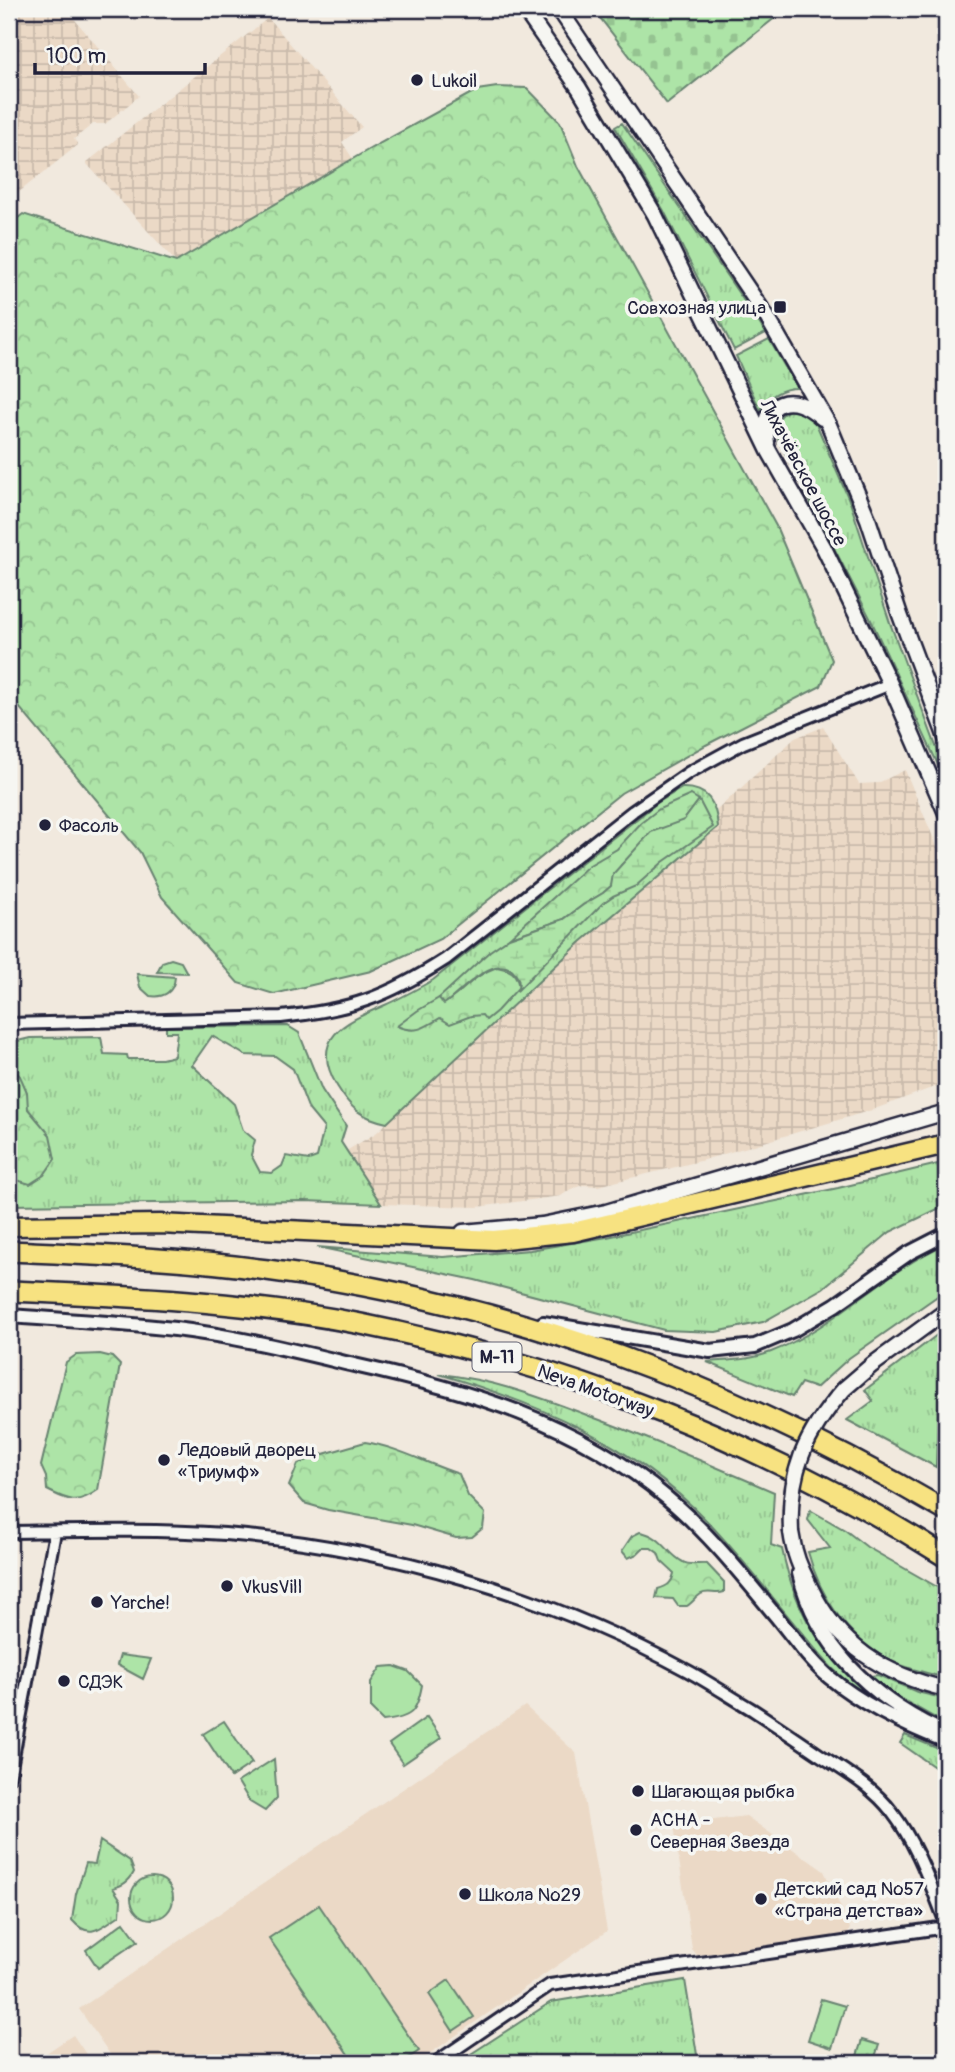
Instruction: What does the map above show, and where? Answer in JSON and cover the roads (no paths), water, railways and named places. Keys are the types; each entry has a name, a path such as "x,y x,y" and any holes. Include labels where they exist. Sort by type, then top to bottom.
{"highway":[{"path":"9,1226 160,1224 494,1240 573,1232 946,1144"},
{"name":"Neva Motorway","path":"9,1251 178,1259 269,1270 367,1286 502,1317 615,1353 743,1404 874,1469 946,1511"},
{"name":"Neva Motorway","path":"9,1291 179,1300 266,1310 417,1336 527,1365 633,1401 742,1447 867,1510 946,1557"}],"main road":[{"name":"Лихачёвское шоссе","path":"524,9 579,88 655,215 769,451 824,548 890,684 946,813"},
{"name":"Лихачёвское шоссе","path":"559,9 772,324 828,425 869,519 900,615 946,738"},
{"path":"769,451 765,432 767,422 775,407 782,403 798,402 808,406 828,425"},
{"path":"418,1236 542,1225 606,1212 913,1124 946,1112"},
{"path":"946,1311 872,1365 844,1390 817,1423 799,1458 791,1493 791,1532 796,1559 827,1618 868,1658 904,1677 946,1689"}],"street":[{"path":"9,1024 281,1017 316,1014 364,1003 418,978 446,959 633,811 688,773 743,743 890,684"},
{"path":"502,1317 628,1336 683,1348 735,1350 765,1342 793,1330 835,1305 909,1253 946,1234"},
{"path":"9,1316 177,1329 274,1347 426,1381 474,1394 527,1414 605,1453 666,1496 717,1545 807,1655 846,1690 888,1716 946,1741"},
{"path":"9,1532 154,1531 225,1534 291,1541 397,1560 480,1583 560,1611 691,1672 870,1789 903,1829 946,1925 550,1985 435,2063"},
{"path":"9,1778 13,1736 55,1532"},
{"path":"796,1559 811,1612 831,1645 846,1663 897,1707 946,1734"}],"place":[{"name":"Lukoil","path":"417,80"},
{"name":"Совхозная улица","path":"780,307"},
{"name":"Фасоль","path":"45,825"},
{"name":"Ледовый дворец «Триумф»","path":"164,1460"},
{"name":"VkusVill","path":"227,1586"},
{"name":"Yarche!","path":"97,1602"},
{"name":"СДЭК","path":"64,1681"},
{"name":"Шагающая рыбка","path":"638,1791"},
{"name":"АСНА - Северная Звезда","path":"636,1830"},
{"name":"Школа №29","path":"465,1894"},
{"name":"Детский сад №57 «Страна детства»","path":"761,1899"}]}
